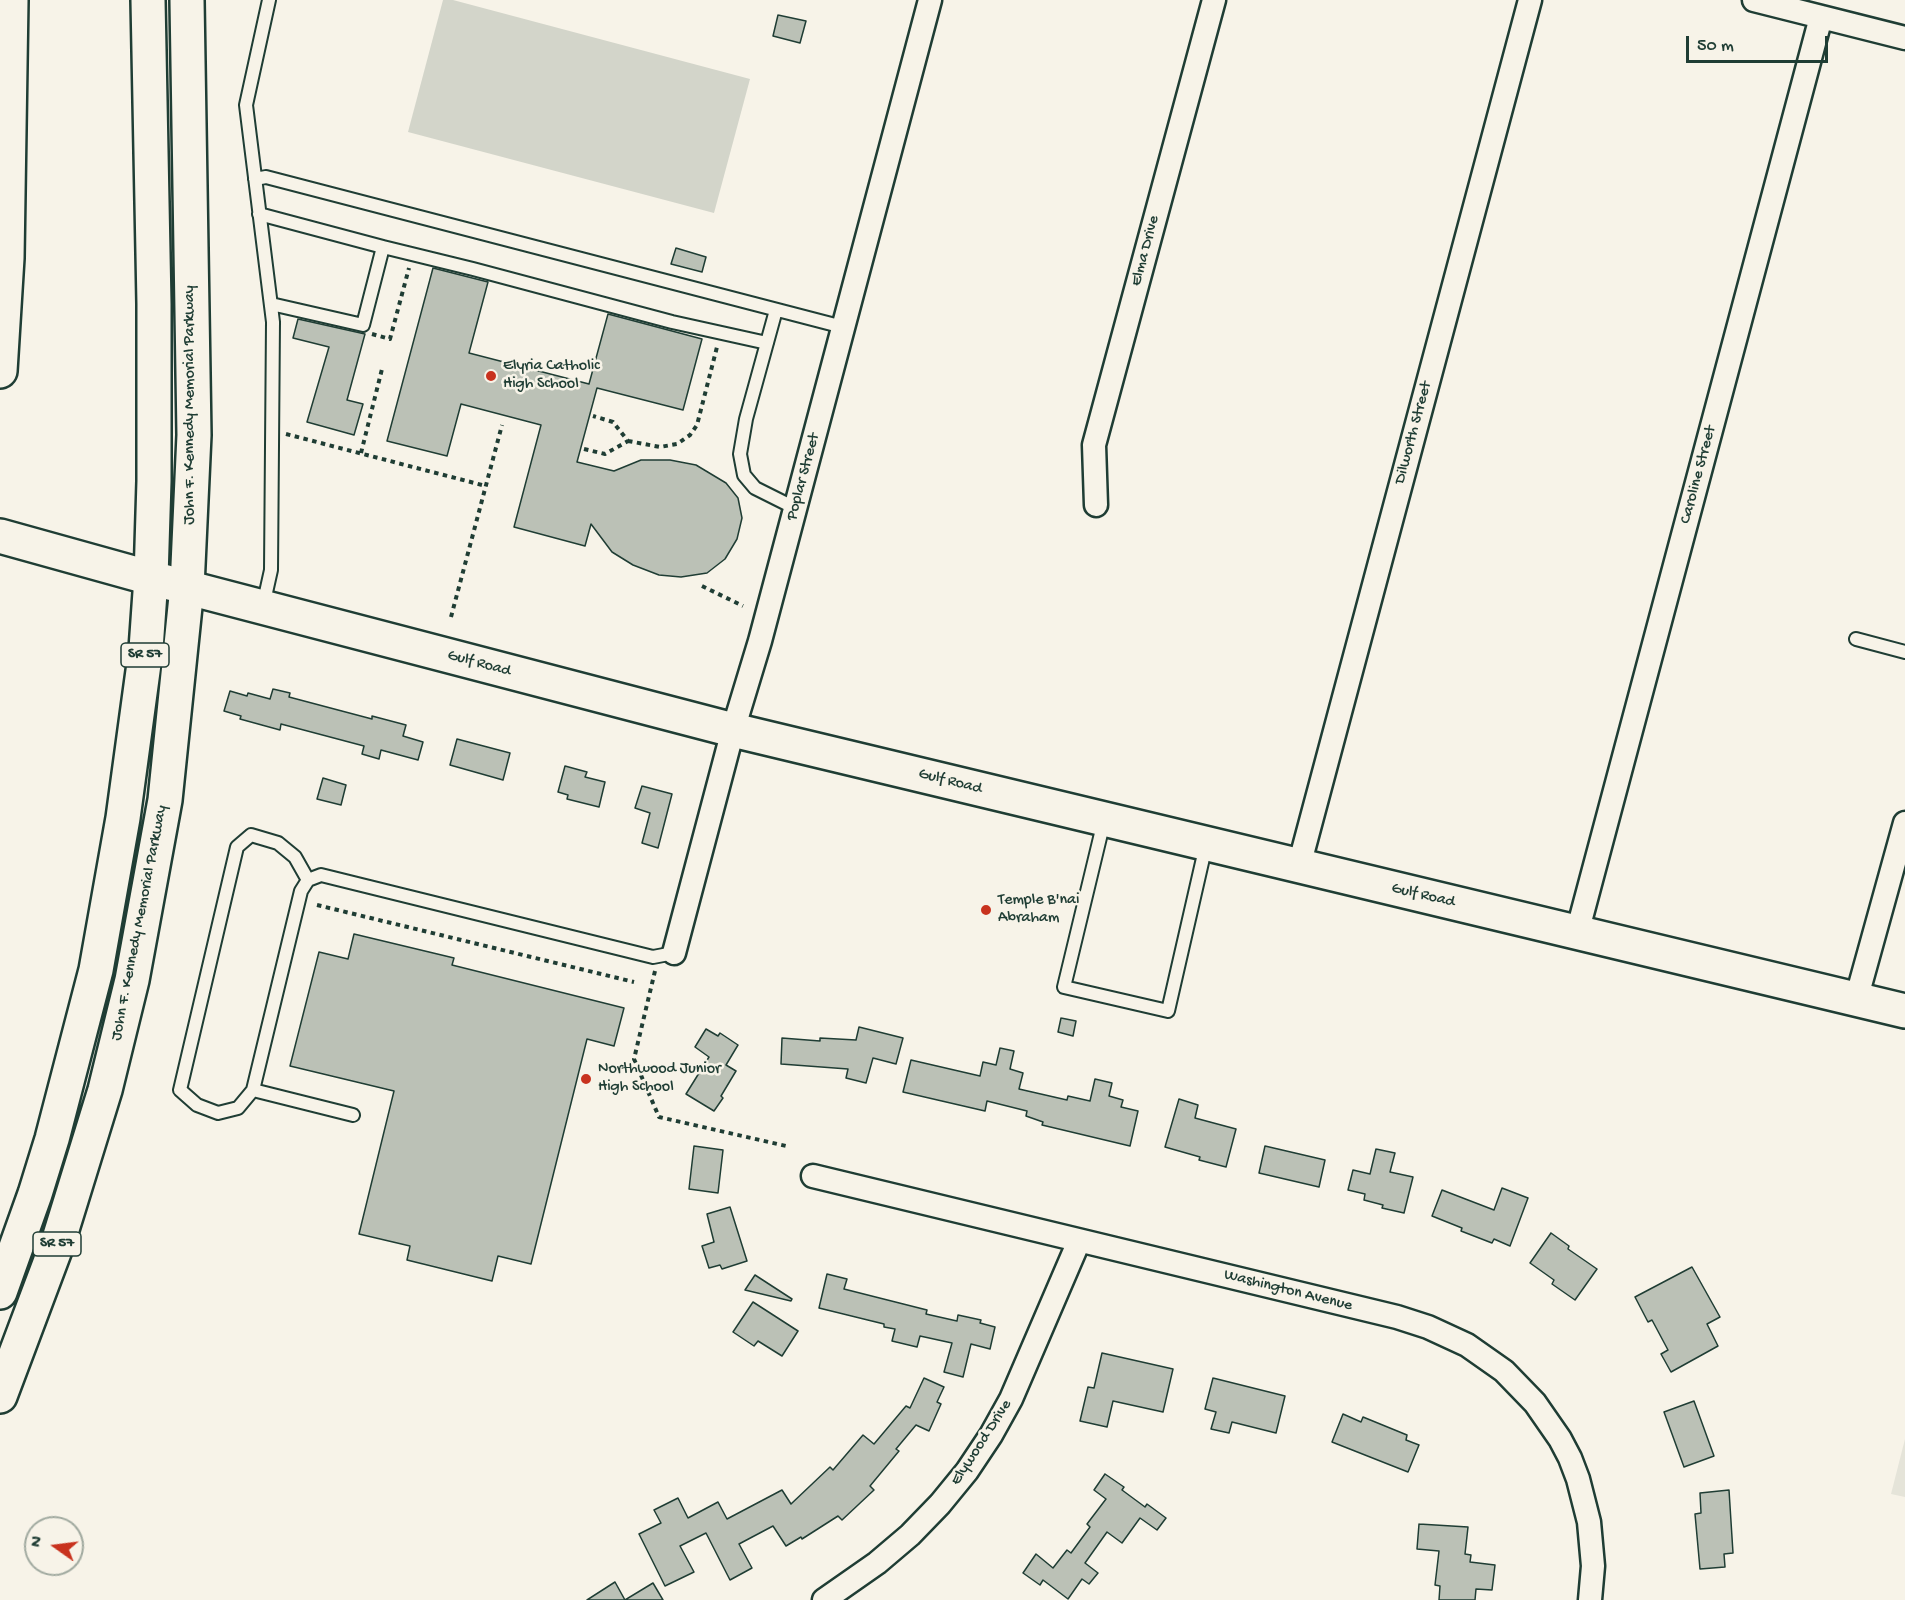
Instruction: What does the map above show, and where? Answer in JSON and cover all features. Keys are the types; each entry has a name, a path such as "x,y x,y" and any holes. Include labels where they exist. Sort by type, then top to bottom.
{"main road":[{"path":"0,371 7,258 11,0"},
{"name":"John F. Kennedy Memorial Parkway","path":"0,1292 52,1139 96,970 123,818 146,650 154,481 154,304 148,0"},
{"name":"John F. Kennedy Memorial Parkway","path":"0,1396 59,1239 105,1090 132,980 165,800 187,587 194,435 187,0"},
{"name":"Gulf Road","path":"0,536 151,578 733,730 1905,1011"}],"street":[{"name":"Elma Drive","path":"1096,505 1095,445 1214,0"},
{"name":"Dilworth Street","path":"1299,866 1530,0"},
{"path":"1754,0 1905,38"},
{"name":"Poplar Street","path":"666,955 760,641 843,327 925,1"},
{"name":"Caroline Street","path":"1577,933 1821,17"},
{"path":"1856,1000 1905,823"},
{"name":"Washington Avenue","path":"813,1176 1397,1317 1448,1335 1486,1357 1512,1378 1535,1402 1560,1439 1578,1479 1590,1522 1593,1566 1590,1600"},
{"name":"Elywood Drive","path":"824,1600 877,1563 910,1535 967,1471 1011,1399 1079,1241"}],"lane":[{"path":"263,607 271,570 273,322 246,105 269,0"},
{"path":"255,179 266,177 843,327"},
{"path":"259,214 672,322 767,343"},
{"path":"271,303 363,325 383,247"},
{"path":"776,310 746,419 740,454 744,475 754,488 795,508"},
{"path":"1856,639 1905,652"},
{"path":"1104,819 1064,987 1167,1011 1206,844"},
{"path":"308,880 295,857 278,843 251,835 237,847 180,1090 197,1105 218,1113 238,1108 253,1090 301,891 308,880 321,875 653,957 666,955"},
{"path":"253,1090 353,1115"}],"path":[{"path":"368,333 390,339 411,259"},
{"path":"584,449 605,454 628,441 660,447 677,444 690,435 697,425 719,340"},
{"path":"361,453 382,369"},
{"path":"592,416 613,422 628,441"},
{"path":"451,617 502,426"},
{"path":"283,433 486,486"},
{"path":"702,586 743,606"},
{"path":"317,905 634,982"},
{"path":"666,955 634,1059 658,1117 786,1146"}],"shaded area":[{"path":"443,0 453,0 750,79 714,213 408,132"},
{"path":"1905,1439 1905,1497 1891,1494"}],"building":[{"path":"778,15 806,21 800,43 773,36"},
{"path":"676,248 706,257 702,272 671,264"},
{"path":"433,268 488,282 469,353 589,384 608,314 702,339 683,410 597,388 577,462 614,471 641,460 670,460 696,465 726,483 738,498 742,518 737,539 725,559 707,573 681,577 659,575 633,565 612,552 591,524 585,546 514,527 541,425 461,404 447,456 387,441"},
{"path":"298,319 365,334 347,400 363,404 354,435 307,422 329,347 293,338"},
{"path":"273,689 290,693 289,697 372,719 372,716 406,725 403,736 423,742 418,760 381,750 379,759 362,754 364,746 281,724 280,730 240,719 241,716 224,711 230,691 270,699"},
{"path":"457,739 510,753 503,780 450,765"},
{"path":"565,766 587,772 585,777 605,782 599,807 567,799 568,795 558,792"},
{"path":"323,778 346,785 341,805 317,799"},
{"path":"642,786 672,794 658,848 642,843 650,813 635,808"},
{"path":"354,934 454,958 452,965 624,1008 614,1046 587,1039 531,1264 498,1256 492,1281 407,1260 410,1246 359,1234 394,1091 290,1066 319,952 348,959"},
{"path":"1061,1018 1076,1021 1073,1036 1058,1032"},
{"path":"859,1027 903,1038 896,1064 873,1058 866,1083 846,1078 848,1069 781,1064 782,1038 820,1041 820,1038 856,1040"},
{"path":"706,1029 718,1036 720,1033 738,1045 726,1065 736,1071 714,1111 686,1094 709,1057 695,1047"},
{"path":"1000,1048 1014,1051 1010,1069 1023,1073 1019,1089 1067,1100 1068,1096 1090,1101 1095,1079 1112,1083 1109,1096 1123,1100 1121,1107 1138,1111 1130,1146 1042,1125 1043,1122 1026,1116 1027,1111 987,1101 985,1111 903,1092 911,1060 980,1076 983,1062 996,1065"},
{"path":"1179,1099 1198,1105 1195,1118 1236,1129 1226,1167 1165,1147"},
{"path":"694,1146 723,1150 718,1193 689,1189"},
{"path":"1265,1146 1325,1160 1319,1187 1259,1173"},
{"path":"1376,1149 1395,1153 1390,1172 1413,1177 1404,1213 1382,1208 1383,1205 1364,1200 1365,1194 1348,1190 1353,1170 1370,1174"},
{"path":"1502,1188 1528,1198 1510,1246 1494,1239 1492,1243 1432,1216 1442,1190 1494,1210"},
{"path":"730,1207 747,1261 722,1269 720,1265 709,1268 702,1246 714,1242 707,1214"},
{"path":"1551,1233 1569,1246 1568,1249 1597,1269 1575,1300 1552,1284 1554,1280 1530,1263"},
{"path":"1692,1267 1720,1317 1707,1324 1718,1346 1671,1372 1661,1354 1668,1350 1652,1320 1648,1322 1635,1297"},
{"path":"827,1274 847,1279 844,1289 927,1310 926,1314 957,1321 958,1315 981,1320 980,1323 995,1327 990,1349 971,1344 963,1377 944,1372 952,1343 920,1336 917,1347 892,1341 895,1329 884,1327 884,1324 819,1308"},
{"path":"755,1275 792,1299 791,1301 745,1290"},
{"path":"753,1302 798,1331 782,1356 758,1341 754,1346 733,1332"},
{"path":"1102,1353 1173,1369 1163,1412 1113,1401 1107,1427 1080,1421 1088,1387 1094,1388"},
{"path":"924,1378 944,1387 937,1402 941,1404 929,1431 916,1425 896,1449 899,1451 870,1486 874,1490 842,1520 838,1516 802,1539 801,1537 786,1546 773,1526 739,1544 752,1568 730,1580 706,1533 680,1546 694,1572 665,1586 639,1534 661,1523 654,1510 678,1498 688,1518 718,1502 727,1519 782,1490 791,1504 830,1467 833,1470 863,1435 874,1444 906,1406 910,1408"},
{"path":"1213,1378 1285,1396 1276,1433 1232,1422 1229,1433 1211,1429 1216,1412 1205,1409"},
{"path":"1694,1401 1714,1456 1684,1467 1664,1412"},
{"path":"1343,1414 1361,1422 1363,1417 1407,1435 1406,1440 1419,1445 1408,1472 1332,1442"},
{"path":"1105,1474 1124,1487 1122,1490 1145,1507 1147,1504 1166,1518 1157,1530 1140,1518 1122,1543 1107,1532 1085,1563 1098,1573 1089,1584 1082,1579 1068,1599 1043,1580 1040,1585 1023,1573 1036,1554 1053,1568 1067,1550 1071,1553 1090,1527 1087,1524 1106,1499 1094,1490"},
{"path":"1729,1490 1733,1553 1724,1554 1725,1567 1700,1569 1695,1514 1701,1513 1700,1493"},
{"path":"1419,1524 1468,1527 1465,1554 1471,1555 1470,1562 1495,1565 1492,1590 1476,1589 1475,1600 1439,1600 1440,1586 1435,1585 1439,1551 1417,1549"},
{"path":"615,1582 625,1600 587,1600"},
{"path":"653,1583 663,1600 625,1600"}],"place":[{"name":"Elyria Catholic High School","path":"491,376"},
{"name":"Temple B'nai Abraham","path":"986,910"},
{"name":"Northwood Junior High School","path":"586,1079"}]}
